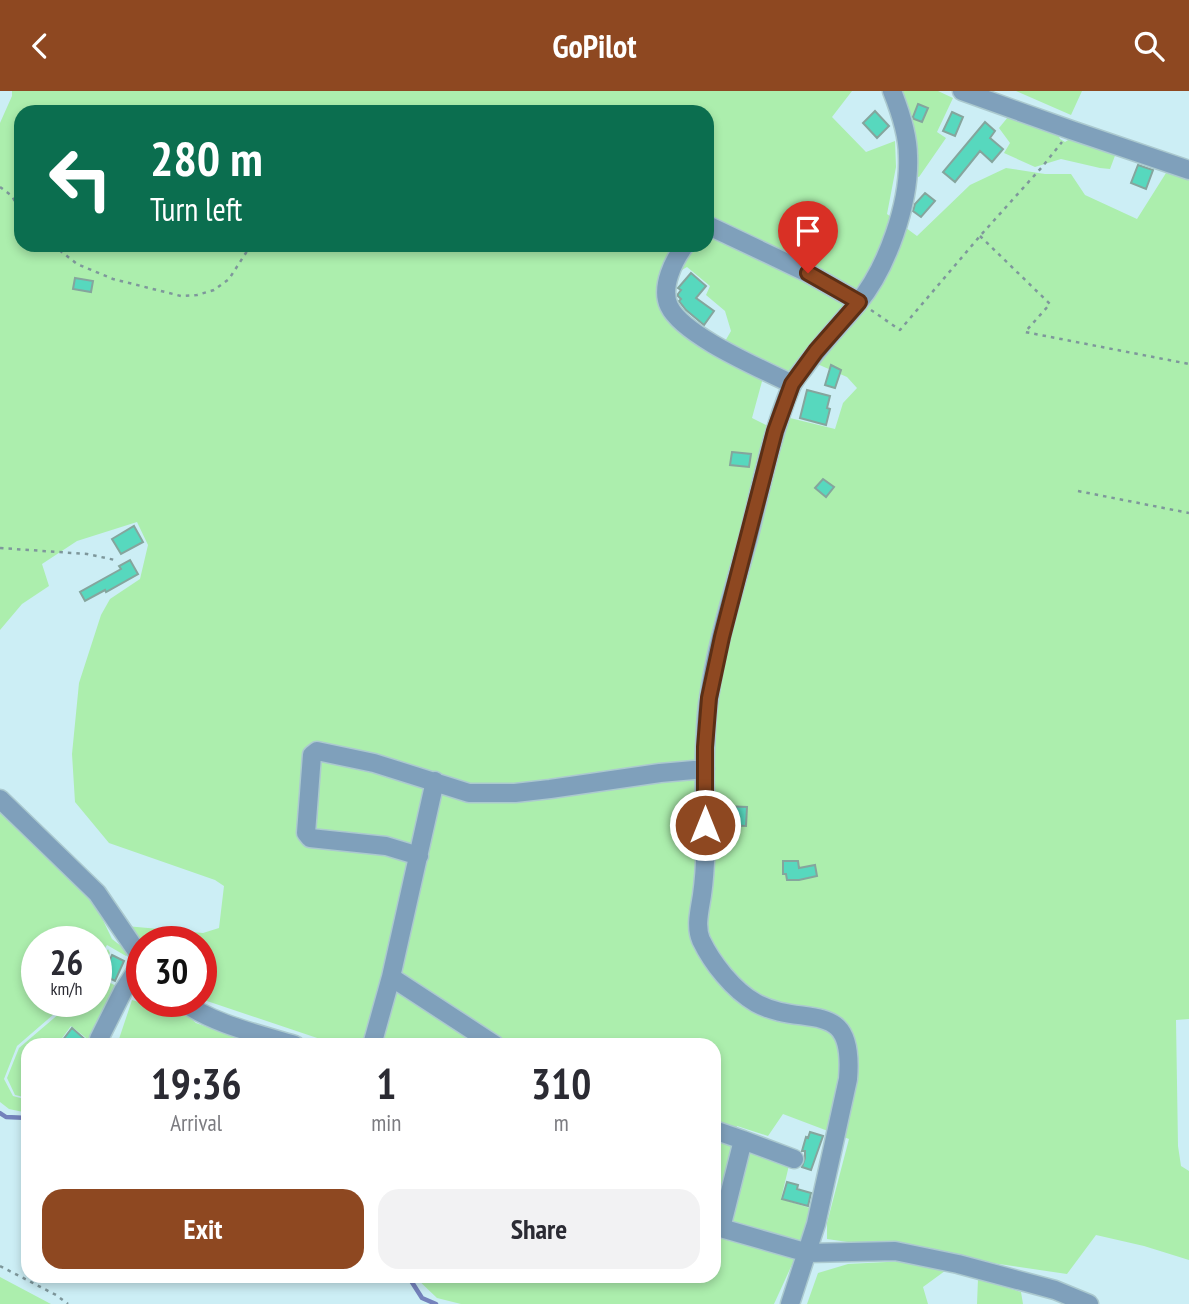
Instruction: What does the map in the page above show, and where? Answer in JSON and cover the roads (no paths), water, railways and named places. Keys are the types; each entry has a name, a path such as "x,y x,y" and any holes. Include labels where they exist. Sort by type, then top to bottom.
{"street":[{"path":"790,1304 816,1224 848,1079 849,1058 847,1044 839,1028 825,1019 758,1004 738,991 720,970 700,938 698,924 704,880 709,698 775,431 792,384 816,351 859,302 878,271 897,229 906,192 909,156 892,91"},
{"path":"961,91 1189,170"},
{"path":"714,227 808,273 859,302"},
{"path":"680,252 674,262 666,294 668,305 676,316 700,337 792,384"},
{"path":"419,856 386,846 310,838 306,833 312,755 317,751 374,763 470,793 515,793 705,769"},
{"path":"374,1038 391,977 435,781"},
{"path":"0,799 97,893 126,937"},
{"path":"391,977 484,1038"},
{"path":"100,1038 126,986"},
{"path":"212,1017 272,1038"},
{"path":"721,1132 794,1159"},
{"path":"721,1217 743,1140"},
{"path":"721,1228 808,1253 895,1251 958,1264 1055,1290 1089,1304"}],"waterway":[{"path":"0,1113 6,1117 21,1118"},
{"path":"412,1283 422,1298 436,1304"}]}
